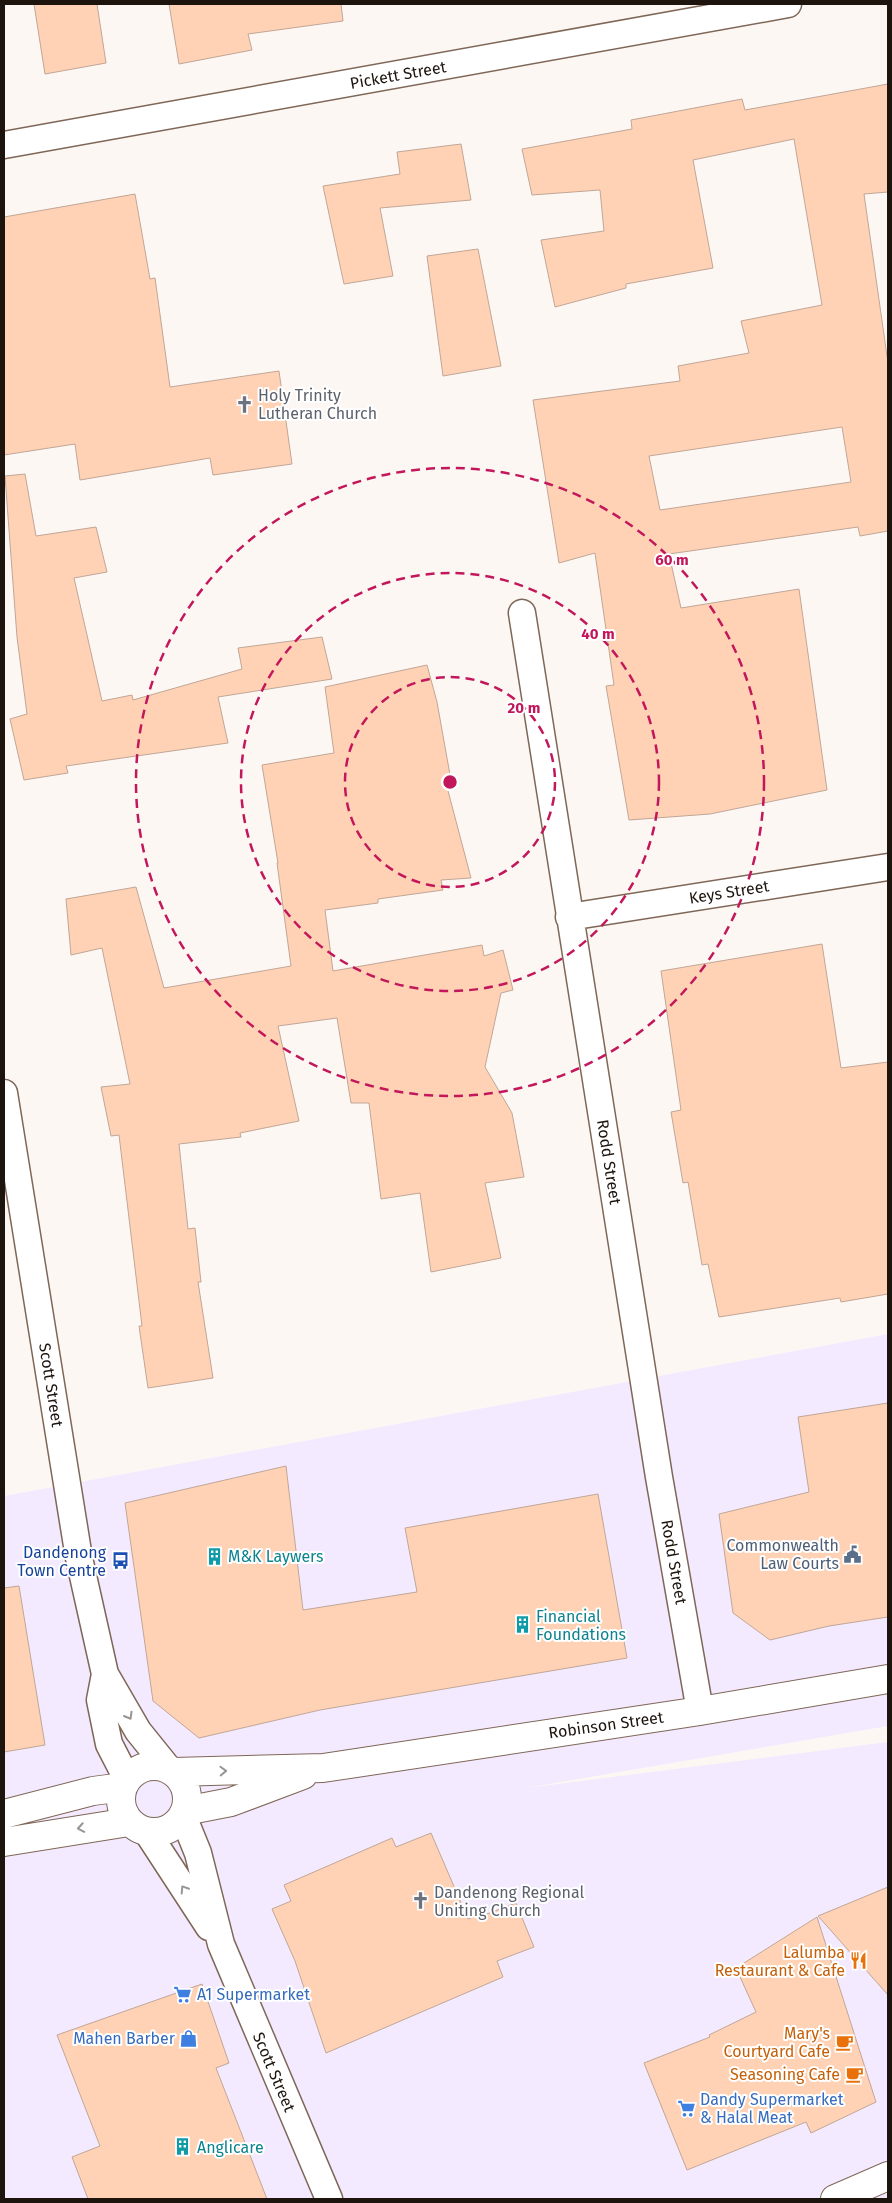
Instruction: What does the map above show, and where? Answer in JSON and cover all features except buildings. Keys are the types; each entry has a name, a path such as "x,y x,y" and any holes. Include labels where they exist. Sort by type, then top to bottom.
{"street":[{"name":"Pickett Street","path":"5,146 788,4"},
{"name":"Rodd Street","path":"522,613 659,1477 700,1711"},
{"name":"Keys Street","path":"569,917 888,866"},
{"name":"Scott Street","path":"4,1094 79,1558 105,1674 138,1731 170,1770"},
{"name":"Scott Street","path":"105,1674 100,1700 109,1744 125,1783"},
{"name":"Robinson Street","path":"170,1770 323,1768 700,1711 888,1679"},
{"path":"4,1814 125,1783 141,1768 149,1766 170,1770 185,1785 188,1803 184,1813 171,1828 155,1832 138,1827 4,1842"},
{"name":"Robinson Street","path":"184,1813 231,1802 323,1768"},
{"path":"125,1783 121,1805 138,1827"},
{"name":"Scott Street","path":"184,1813 198,1853 221,1944 329,2199"},
{"name":"Scott Street","path":"138,1827 221,1944"},
{"path":"834,2199 888,2176"}],"shaded area":[{"path":"888,1334 888,1726 526,1788 888,1742 888,2199 4,2199 4,1496"}],"place":[{"name":"Holy Trinity Lutheran Church","path":"244,404"},
{"name":"Commonwealth Law Courts","path":"853,1554"},
{"name":"M&K Laywers","path":"214,1556"},
{"name":"Dandenong Town Centre","path":"120,1561"},
{"name":"Financial Foundations","path":"522,1625"},
{"name":"Dandenong Regional Uniting Church","path":"420,1901"},
{"name":"Lalumba Restaurant & Cafe","path":"859,1961"},
{"name":"A1 Supermarket","path":"183,1994"},
{"name":"Mahen Barber","path":"189,2038"},
{"name":"Mary's Courtyard Cafe","path":"844,2042"},
{"name":"Seasoning Cafe","path":"854,2074"},
{"name":"Dandy Supermarket & Halal Meat","path":"686,2108"},
{"name":"Anglicare","path":"183,2147"}]}
